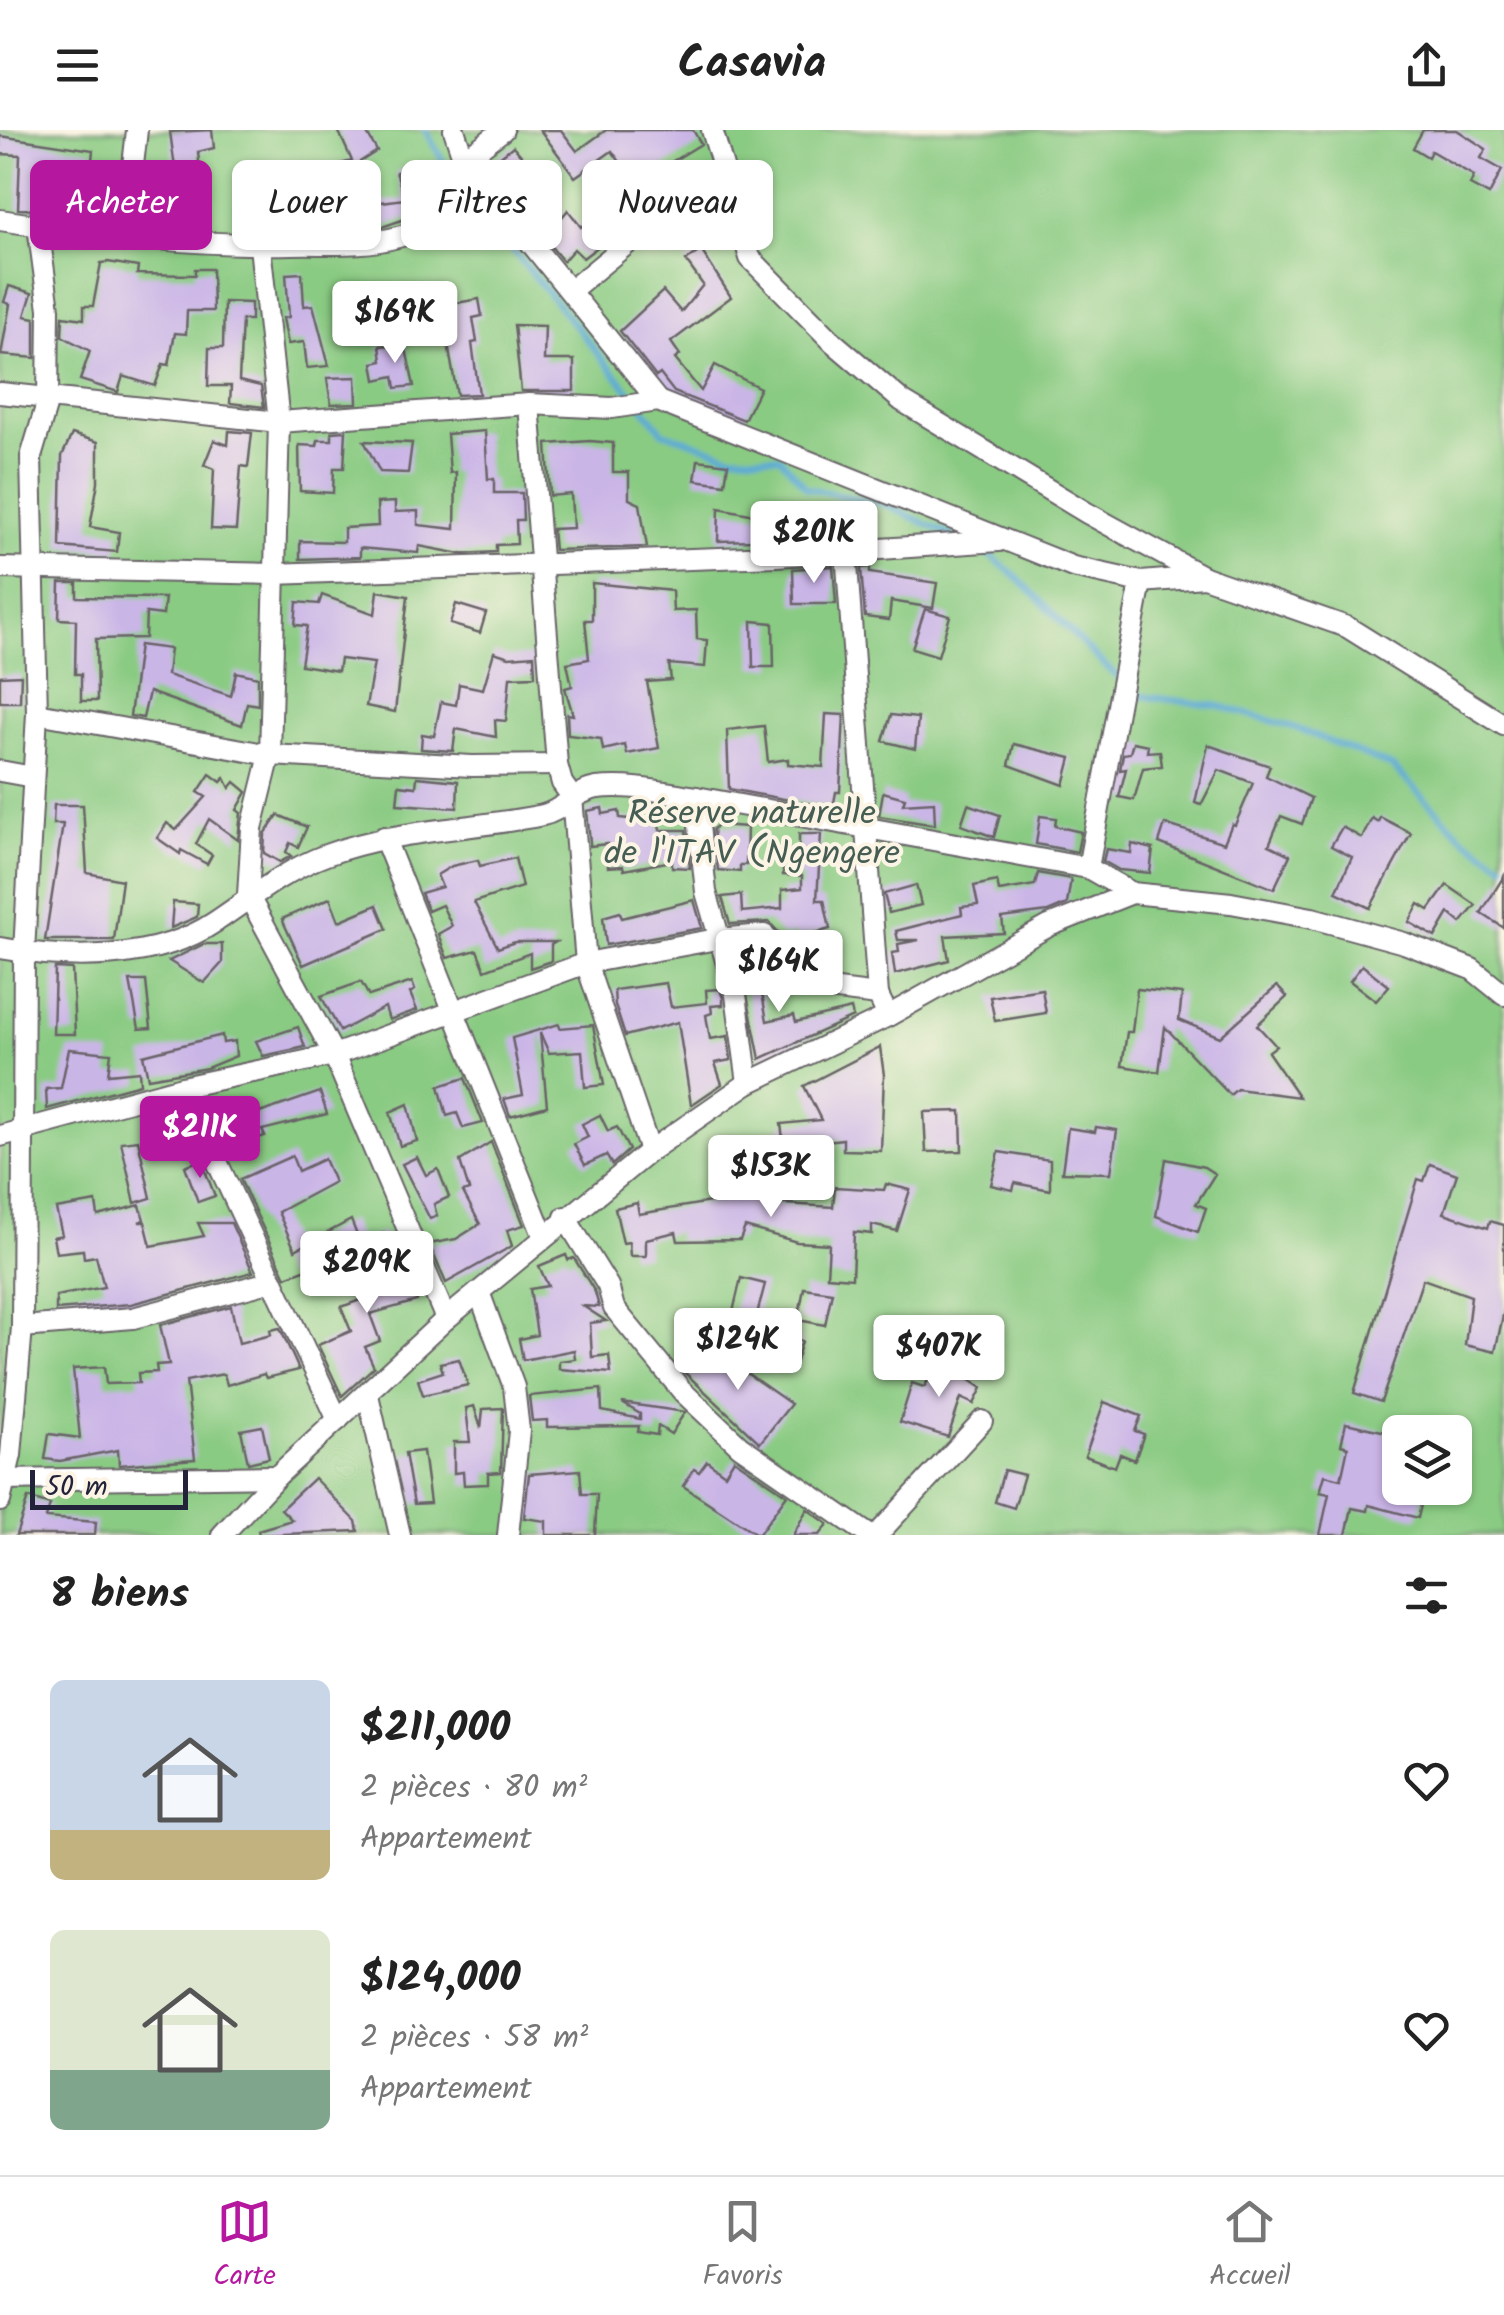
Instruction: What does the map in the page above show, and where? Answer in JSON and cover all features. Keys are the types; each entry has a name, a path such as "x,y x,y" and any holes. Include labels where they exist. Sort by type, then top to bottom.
{"street":[{"path":"134,160 137,130"},
{"path":"454,130 464,160 503,130"},
{"path":"712,130 719,160"},
{"path":"0,220 30,225"},
{"path":"41,250 49,309 48,400 31,457 37,713 24,952 22,1327 10,1455 1,1488 276,1476"},
{"path":"260,250 279,422 270,755 252,828 248,896 334,1055 446,1318"},
{"path":"537,250 658,401 1073,568 1140,582 1204,577"},
{"path":"570,291 619,250"},
{"path":"747,250 750,258 902,401 1087,513 1204,577 1347,628 1504,725"},
{"path":"0,392 279,422 529,404 612,408 658,401"},
{"path":"529,404 557,765 562,784 572,798 586,963 650,1151"},
{"path":"0,568 273,574 1006,541"},
{"path":"846,551 878,996 888,1016"},
{"path":"1088,868 1140,582"},
{"path":"37,713 270,755 472,766 557,765"},
{"path":"0,771 32,777"},
{"path":"0,948 100,956 157,946 212,924 248,896 322,856 384,836 548,814 595,788 640,788 1088,868 1132,893 1231,903 1312,918 1404,943 1472,969 1504,995"},
{"path":"696,797 716,939 736,995 748,1082"},
{"path":"384,836 543,1236"},
{"path":"222,1535 276,1476 368,1395 446,1318 650,1151 748,1082 888,1016 1049,926 1132,893"},
{"path":"0,1136 182,1087 334,1055 586,963 716,939 764,935 805,986 878,996"},
{"path":"182,1087 338,1420"},
{"path":"565,1217 608,1286 614,1308 683,1392 740,1446 869,1535"},
{"path":"22,1327 133,1318 273,1281"},
{"path":"479,1292 514,1387 520,1431 508,1535"},
{"path":"368,1395 400,1535"},
{"path":"877,1535 982,1421"}],"green space":[{"name":"Réserve naturelle de l'ITAV (Ngengere","path":"0,130 1504,130 1504,1535 0,1535"}],"building":[{"path":"212,130 214,148 198,152 199,160 174,160 170,132"},
{"path":"338,130 365,130 377,151 363,160 352,160"},
{"path":"540,130 561,130 577,151 606,130 693,130 701,144 675,160 619,160 612,151 599,160 582,160 582,172 575,177"},
{"path":"1423,130 1457,130 1486,149 1481,158 1502,170 1489,195 1470,185 1474,176 1431,151 1428,157 1413,148"},
{"path":"0,136 93,150 92,160 30,160 30,209 18,209 20,155 0,154"},
{"path":"513,146 525,160 496,160"},
{"path":"401,200 401,220 382,227 381,202"},
{"path":"568,210 581,227 582,250 594,250 583,258 574,249 563,261 554,250 562,250 562,217"},
{"path":"701,250 731,297 671,342 680,355 675,359 701,391 715,365 760,388 744,420 674,392 660,374 656,377 620,331 663,291 681,312 703,285 686,261"},
{"path":"101,263 138,267 137,274 195,275 195,269 212,269 213,311 187,311 186,334 175,333 169,365 163,364 155,386 123,376 118,392 80,380 90,351 62,336 63,316 84,319 84,306 93,306"},
{"path":"302,273 304,306 313,305 329,366 307,368 304,342 288,344 283,318 289,317 286,274"},
{"path":"9,286 32,293 25,316 35,318 35,358 1,355 10,304 4,302"},
{"path":"479,299 482,316 473,318 477,342 472,343 479,394 457,395 449,350 448,334 456,332 451,304"},
{"path":"224,302 251,303 251,320 242,320 239,381 261,386 264,407 230,403 231,386 208,386 209,348 223,348"},
{"path":"514,325 545,326 544,360 574,360 574,391 521,391"},
{"path":"405,344 414,386 396,388 394,376 376,380 373,363 382,361 380,346"},
{"path":"356,377 357,403 331,404 327,378"},
{"path":"229,431 252,433 248,467 241,466 236,530 211,529 214,469 204,465 214,440 228,445"},
{"path":"346,431 344,468 334,468 333,493 300,491 299,445 317,446 318,440 332,440 332,432"},
{"path":"485,431 488,479 494,479 494,493 522,493 523,520 516,520 517,544 496,545 496,552 461,554 419,546 418,553 360,548 360,557 300,559 300,541 344,542 344,528 378,526 377,503 395,502 395,512 418,511 418,525 455,529 456,472 450,473 447,434"},
{"path":"72,434 98,442 98,482 90,527 119,532 117,552 60,547 62,456"},
{"path":"364,441 412,443 408,473 380,472"},
{"path":"613,443 613,472 629,472 629,499 640,504 647,547 554,550 552,529 573,528 571,494 550,496 547,444"},
{"path":"698,460 728,464 725,484 695,480"},
{"path":"719,508 770,518 771,511 830,517 837,538 718,541"},
{"path":"833,566 836,604 794,604 793,569"},
{"path":"870,567 870,573 937,583 933,608 891,601 889,620 865,617 861,568"},
{"path":"60,583 77,583 77,597 165,598 163,615 146,613 145,638 96,639 97,701 81,701 81,674 75,674 76,620 59,619"},
{"path":"592,583 672,591 673,611 696,610 697,639 707,640 705,667 669,664 671,680 647,682 659,748 627,754 625,745 603,750 601,739 568,735 567,714 573,715 565,688 572,686 567,663 589,659 585,620 592,620"},
{"path":"378,591 408,596 395,712 366,706 374,663 340,659 338,671 301,665 307,626 295,625 297,602 319,604 322,595 375,614"},
{"path":"456,604 486,613 480,633 450,624"},
{"path":"925,609 950,616 938,656 912,648"},
{"path":"752,621 773,623 774,667 753,667"},
{"path":"139,645 170,649 167,675 231,696 236,672 258,677 258,705 247,703 242,725 149,692 143,718 130,716"},
{"path":"494,652 509,657 534,655 535,676 510,677 506,721 495,720 496,737 456,729 453,751 421,749 422,734 434,736 441,702 456,705 459,684 483,689"},
{"path":"21,675 20,702 0,702 0,676"},
{"path":"826,714 844,715 840,792 836,792 833,808 729,789 727,730 764,726 768,762 788,759 788,764 823,767"},
{"path":"891,715 918,718 915,749 883,741"},
{"path":"1133,742 1148,745 1147,752 1160,751 1162,766 1143,768 1134,800 1119,797 1126,769 1120,770 1123,754 1130,753"},
{"path":"1014,744 1071,758 1064,785 1009,765"},
{"path":"1208,745 1270,766 1266,776 1311,798 1302,824 1281,816 1269,845 1290,855 1274,889 1159,843 1165,824 1224,843 1232,824 1235,825 1253,783 1219,770 1201,805 1195,803"},
{"path":"210,774 221,782 225,778 230,788 235,782 247,792 237,810 241,813 238,840 209,819 196,844 212,855 207,864 181,850 180,854 157,838 167,823 176,830 206,797 198,792"},
{"path":"417,777 458,781 457,808 397,804 399,785 416,787"},
{"path":"883,792 905,798 903,804 934,802 935,825 879,816"},
{"path":"968,804 1000,815 994,837 961,825"},
{"path":"54,805 83,805 87,873 122,880 114,940 45,940 63,824 53,824"},
{"path":"602,808 603,814 619,811 620,818 659,822 660,830 686,830 690,868 672,867 672,861 624,870 623,866 608,867 607,844 590,846 587,811"},
{"path":"278,815 307,827 298,847 290,843 286,852 291,856 280,862 264,853 265,834"},
{"path":"1040,816 1056,818 1055,826 1081,832 1077,852 1036,844"},
{"path":"1380,817 1411,833 1370,908 1336,892 1352,857 1331,846 1342,827 1362,838 1372,818 1378,822"},
{"path":"718,825 747,827 746,865 740,865 740,872 718,870 713,829"},
{"path":"799,834 821,834 817,900 824,900 830,929 797,938 796,934 782,936 769,922 730,924 722,897 741,895 742,912 782,908 782,890 802,888 802,876 783,875 783,852 799,851"},
{"path":"1132,844 1153,849 1150,873 1119,870 1103,861 1106,849 1131,853"},
{"path":"515,858 522,887 474,902 498,948 515,942 556,942 551,945 551,961 530,968 530,953 485,970 477,950 447,958 438,934 452,926 442,905 428,911 421,893 442,887 437,875 452,866 478,860 480,866"},
{"path":"1038,873 1071,879 1067,904 1048,912 1002,918 1004,933 945,936 949,960 895,974 892,953 899,952 898,944 919,940 898,940 896,931 962,914 961,907 978,905 974,886 997,881 999,891 1035,885"},
{"path":"1504,876 1504,928 1481,913"},
{"path":"916,885 921,905 889,913 884,894"},
{"path":"1447,885 1476,905 1461,923 1449,913 1435,937 1409,922 1419,904 1429,910"},
{"path":"330,898 339,921 377,905 387,929 303,965 282,919"},
{"path":"694,900 702,928 606,945 603,917 620,912 622,918"},
{"path":"173,902 198,904 197,917 171,928"},
{"path":"204,944 222,944 222,963 204,983 169,961"},
{"path":"754,950 767,1021 794,1015 796,1022 851,1009 853,1017 760,1059 738,951"},
{"path":"1362,965 1389,986 1376,1001 1350,981"},
{"path":"55,968 72,969 75,1034 53,1034"},
{"path":"130,981 146,981 151,1028 139,1029"},
{"path":"361,982 369,996 412,982 415,990 410,993 417,1010 389,1020 385,1007 340,1031 321,996"},
{"path":"666,983 671,1007 707,1003 706,990 720,989 723,998 723,1005 711,1006 712,1013 706,1015 710,1039 728,1036 731,1060 715,1063 722,1084 691,1105 678,1022 625,1036 615,1005 614,990"},
{"path":"1277,986 1287,997 1257,1025 1276,1046 1268,1052 1299,1097 1237,1089 1230,1095 1165,1027 1159,1072 1122,1066 1127,1032 1132,1032 1137,989 1182,994 1179,1020 1220,1037"},
{"path":"1042,989 1046,1013 995,1021 990,997"},
{"path":"559,1024 560,1028 593,1025 604,1085 585,1087 582,1051 549,1053 540,1033 547,1106 510,1116 504,1099 523,1095 512,1038"},
{"path":"298,1027 305,1047 263,1056 256,1041"},
{"path":"222,1035 223,1043 235,1041 236,1056 207,1068 148,1078 143,1055"},
{"path":"880,1047 884,1075 881,1151 843,1150 843,1139 784,1146 781,1124 821,1120 804,1086"},
{"path":"69,1049 111,1053 108,1074 139,1071 140,1084 47,1109 46,1089 61,1088"},
{"path":"465,1078 483,1123 463,1128 457,1113 447,1116 439,1086"},
{"path":"320,1092 327,1114 262,1130 265,1136 225,1147 216,1128"},
{"path":"408,1104 417,1141 400,1146 390,1112"},
{"path":"961,1111 962,1151 926,1152 924,1112"},
{"path":"600,1115 608,1131 617,1127 629,1150 612,1165 606,1155 585,1165 574,1144 588,1137 582,1124"},
{"path":"1096,1127 1117,1130 1111,1173 1062,1172 1068,1128 1095,1132"},
{"path":"138,1140 151,1198 135,1203 121,1142"},
{"path":"491,1142 524,1225 507,1230 512,1246 446,1283 429,1244 456,1239 480,1224 463,1192 469,1190 460,1161"},
{"path":"999,1152 1050,1160 1050,1190 1015,1183 1013,1190 991,1185"},
{"path":"292,1156 298,1171 324,1159 334,1182 278,1212 295,1250 351,1220 362,1248 286,1277 240,1179"},
{"path":"417,1157 426,1175 438,1169 449,1197 434,1204 437,1216 430,1219 402,1164"},
{"path":"1166,1159 1204,1167 1215,1174 1196,1204 1206,1208 1198,1232 1156,1216"},
{"path":"201,1160 215,1196 198,1202 185,1166"},
{"path":"1430,1164 1457,1174 1444,1213 1488,1228 1490,1221 1504,1225 1504,1311 1495,1352 1465,1345 1471,1296 1423,1279 1381,1402 1354,1393 1418,1179 1424,1181"},
{"path":"745,1174 746,1197 771,1197 771,1203 833,1207 835,1187 884,1190 886,1184 910,1190 897,1231 872,1225 872,1234 854,1232 852,1278 827,1276 829,1244 797,1242 745,1227 740,1240 678,1241 676,1232 646,1239 646,1256 630,1256 629,1242 623,1243 615,1208 637,1203 639,1214 722,1200 721,1175"},
{"path":"96,1202 98,1216 140,1205 144,1220 139,1222 145,1222 151,1246 204,1236 198,1223 231,1223 253,1272 131,1304 56,1310 56,1296 104,1287 96,1256 84,1258 83,1250 56,1253 53,1237 62,1235 56,1209"},
{"path":"384,1233 393,1264 404,1261 417,1301 370,1314 380,1341 365,1347 374,1367 342,1396 318,1345 351,1331 341,1307 377,1294 363,1239"},
{"path":"566,1255 568,1260 574,1258 595,1292 599,1307 583,1306 606,1321 590,1323 592,1357 609,1355 611,1373 559,1369 559,1361 575,1359 574,1350 523,1360 519,1339 537,1335 530,1289 548,1286 539,1266"},
{"path":"741,1278 765,1284 756,1318 733,1312"},
{"path":"804,1288 832,1292 825,1325 798,1320"},
{"path":"231,1306 239,1343 271,1335 270,1330 280,1328 299,1370 266,1378 264,1374 227,1385 224,1374 186,1381 195,1459 119,1465 118,1450 60,1461 45,1459 49,1434 80,1438 73,1369 104,1367 106,1384 139,1383 138,1373 157,1372 156,1365 169,1364 160,1325"},
{"path":"780,1334 802,1341 793,1371 771,1363"},
{"path":"712,1349 791,1404 760,1443 683,1371 698,1352 706,1359"},
{"path":"459,1359 468,1385 423,1395 418,1380 443,1372 440,1363"},
{"path":"941,1360 982,1388 974,1404 961,1398 948,1437 900,1422 912,1383 924,1387"},
{"path":"601,1389 602,1411 640,1419 640,1414 622,1403 685,1412 671,1434 658,1426 657,1435 638,1432 639,1426 547,1427 547,1420 532,1421 529,1396"},
{"path":"1104,1402 1141,1416 1135,1431 1144,1434 1135,1460 1120,1454 1115,1467 1085,1456"},
{"path":"474,1406 481,1428 483,1409 503,1408 501,1472 488,1473 488,1484 464,1485 463,1472 454,1473 454,1442 470,1442 466,1408"},
{"path":"1346,1423 1382,1431 1382,1505 1421,1505 1418,1518 1369,1505 1368,1511 1352,1508 1346,1535 1320,1535 1329,1494 1320,1492 1325,1475 1341,1479 1348,1447 1341,1445"},
{"path":"262,1426 269,1458 248,1463 241,1430"},
{"path":"423,1451 430,1503 414,1504 405,1453"},
{"path":"734,1459 787,1495 758,1535 683,1486 694,1469 699,1472 707,1461 725,1474"},
{"path":"580,1470 582,1494 597,1494 595,1535 546,1535 546,1521 524,1518 529,1474"},
{"path":"1004,1470 1024,1475 1014,1508 995,1502"},
{"path":"314,1478 356,1521 358,1531 259,1535 258,1530 292,1520 281,1509"},
{"path":"28,1498 50,1505 46,1518 96,1522 95,1535 16,1535"},
{"path":"807,1509 828,1524 820,1535 793,1535"}],"waterway":[{"path":"425,130 453,178 663,432 730,455 780,457 807,488 886,505 956,538"},
{"path":"977,547 1015,576 1118,677"},
{"path":"1128,685 1141,696 1219,706 1293,727 1393,767 1464,838 1504,865"}]}
